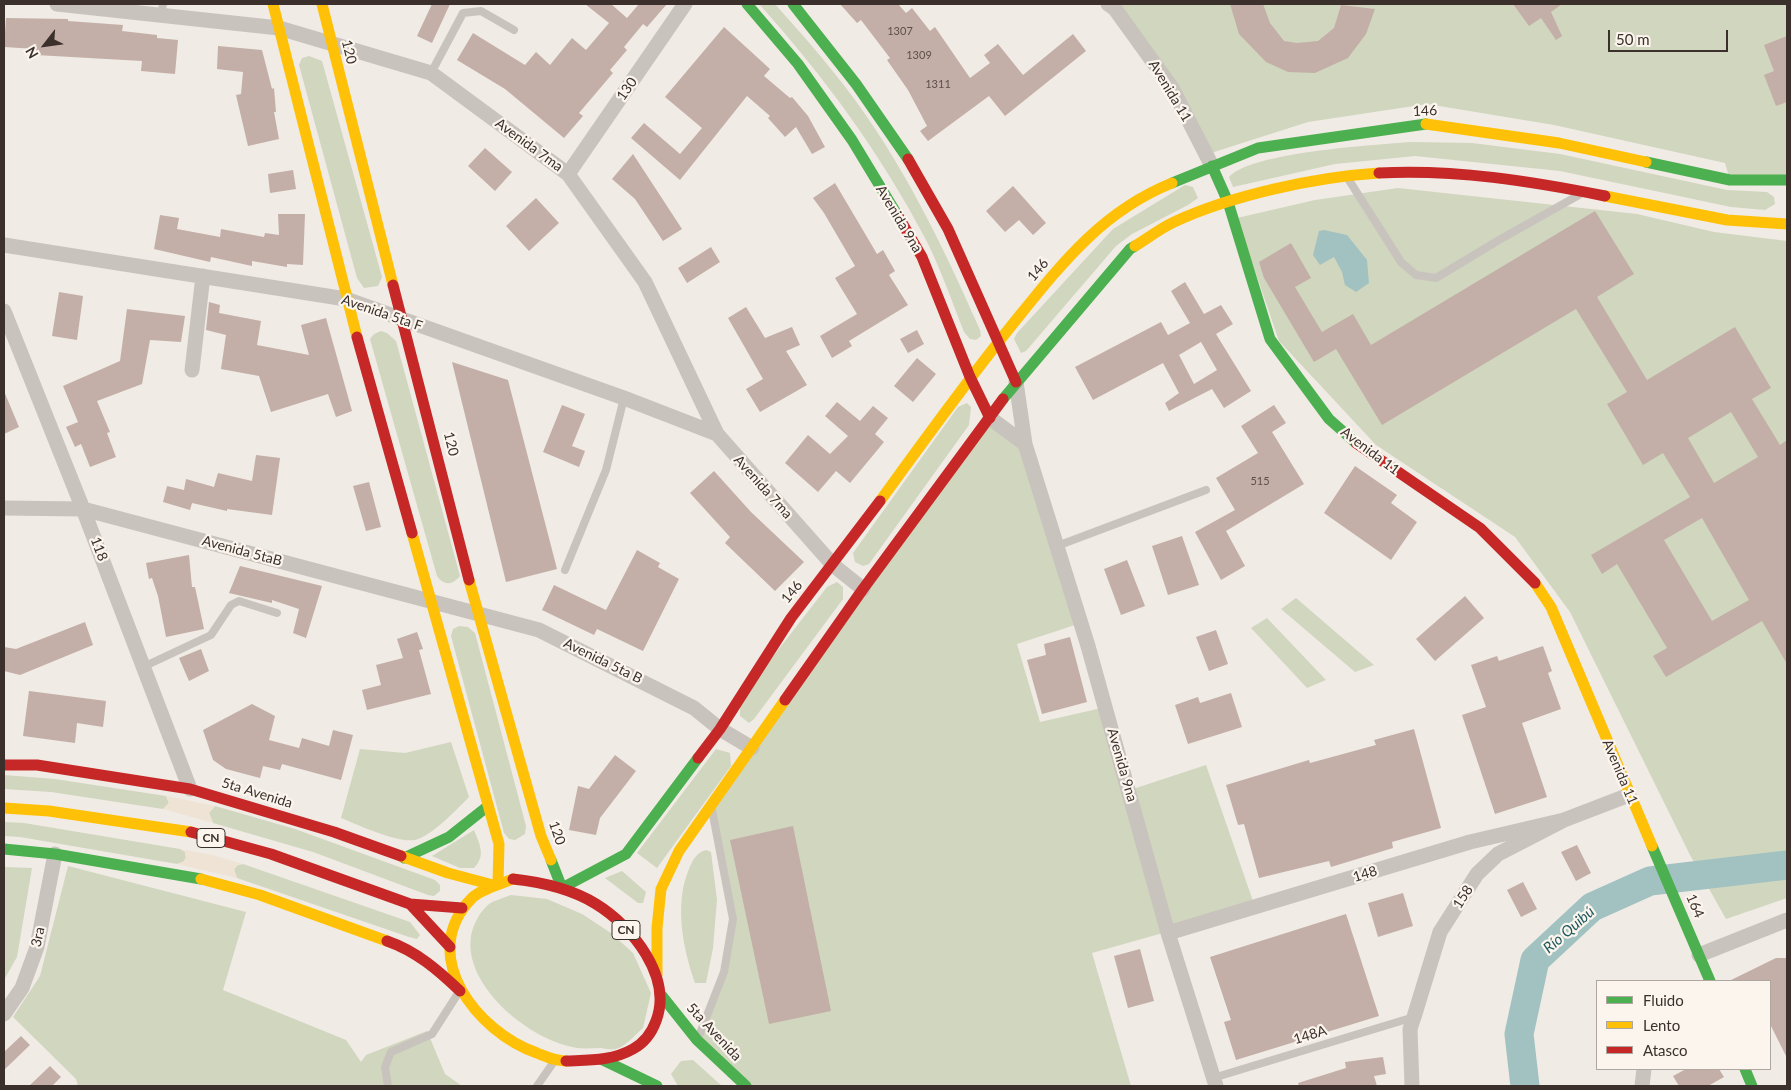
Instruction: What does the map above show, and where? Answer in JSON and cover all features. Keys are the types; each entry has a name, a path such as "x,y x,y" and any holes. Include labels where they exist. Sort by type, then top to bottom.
{"main road":[{"path":"272,4 346,299 499,844 496,884"},
{"name":"120","path":"322,4 477,613 541,836 562,888"},
{"name":"Avenida 9na","path":"748,4 798,64 852,140 922,257 970,377 990,418"},
{"name":"Avenida 9na","path":"793,4 839,61 896,140 948,229 997,344 1016,382"},
{"name":"146","path":"562,888 626,854 720,728 791,618 833,565 970,377 1056,271 1092,232 1134,203 1159,189 1258,148 1430,123 1559,143 1730,180 1787,180"},
{"name":"Avenida 11","path":"1212,166 1228,202 1270,339 1298,380 1329,419 1358,445 1480,528 1536,584 1551,607 1651,844"},
{"path":"657,975 657,928 661,890 679,851 863,588 1016,382 1130,249 1174,222 1228,202 1346,175 1416,171 1473,175 1585,192 1727,220 1787,224"},
{"name":"5ta Avenida","path":"4,764 37,765 190,789 334,832 404,858 496,884"},
{"path":"404,858 431,849 457,833 488,806"},
{"name":"CN","path":"4,808 49,810 186,831 272,854 410,904 462,908"},
{"name":"164","path":"1651,844 1710,980"},
{"path":"4,849 55,854 200,879 260,895 405,947 433,966 460,992"},
{"name":"CN","path":"513,880 536,881 562,888 597,905 622,925 638,944 657,975 662,996 654,1029 644,1043 625,1054 604,1060 579,1063 554,1061 530,1054 492,1030 475,1014 460,992 452,970 450,932 462,908 477,894 496,884 513,880"},
{"name":"CN","path":"410,904 450,947"},
{"name":"5ta Avenida","path":"662,996 697,1040 746,1086"},
{"path":"604,1060 657,1086"},
{"path":"1745,1070 1752,1086"}],"street":[{"name":"Avenida 7ma","path":"57,4 162,9 279,28 431,73 568,174 644,282 717,434 833,565 863,588"},
{"name":"130","path":"568,174 685,4"},
{"name":"Avenida 11","path":"1108,4 1115,9 1172,88 1212,166"},
{"name":"Avenida 5ta F","path":"4,244 346,299 624,398 717,434"},
{"path":"192,370 203,276"},
{"name":"118","path":"4,311 83,509 190,789"},
{"name":"Avenida 9na","path":"1016,382 1025,444 1088,646 1168,933 1214,1082"},
{"name":"Avenida 9na","path":"990,418 1025,444"},
{"name":"Avenida 5taB","path":"4,508 83,509 477,613"},
{"name":"Avenida 5ta B","path":"477,613 539,630 694,708 720,728 752,748"},
{"name":"158","path":"1412,1086 1410,1029 1440,932 1478,874 1498,854 1564,820 1629,795"},
{"name":"148","path":"1168,933 1470,842 1564,820"},
{"name":"3ra","path":"4,1014 22,988 37,947 55,854"},
{"path":"1700,955 1787,920"},
{"path":"1642,1086 1644,1070"}],"lane":[{"path":"431,73 463,13 481,11 514,30"},
{"path":"1346,175 1401,262 1416,275 1436,278 1585,192"},
{"path":"565,570 606,470 624,398"},
{"path":"1057,546 1206,490"},
{"path":"144,667 210,635 230,605 239,601 278,613"},
{"path":"697,1040 724,972 733,919 712,806"},
{"path":"388,1086 385,1067 391,1052 432,1034 460,992"},
{"name":"148A","path":"1214,1082 1414,1017"},
{"path":"537,1086 554,1061"}],"green space":[{"path":"759,4 775,4 838,77 885,145 920,205 951,267 980,330 981,336 976,340 970,339 964,332 926,240 909,208 871,147 829,88"},
{"path":"1108,4 1787,4 1787,180 1730,180 1725,163 1554,125 1427,104 1308,122 1211,153"},
{"path":"309,56 322,61 382,277 378,286 364,288 357,278 299,65 302,58"},
{"path":"1411,142 1472,143 1560,154 1727,190 1767,192 1774,197 1775,204 1765,210 1731,207 1560,171 1415,156 1335,164 1233,187 1229,177 1242,168 1262,161 1287,156 1315,151"},
{"path":"1185,185 1193,187 1198,198 1132,234 1116,246 1026,351 1021,353 1014,339 1017,333 1113,229"},
{"path":"1398,188 1637,214 1714,232 1787,241 1787,898 1726,919 1690,855 1570,612 1515,537 1376,445 1279,341 1237,218 1315,200"},
{"path":"381,331 387,333 396,341 460,576 451,583 446,583 437,576 370,339 374,334"},
{"path":"967,403 971,407 969,425 869,564 863,566 855,562 853,553 958,407"},
{"path":"990,418 1025,444 1081,623 1017,644 1040,722 1106,707 1130,790 1206,765 1255,907 1092,953 1131,1086 746,1086 697,1040 713,1004 733,919 712,806"},
{"path":"837,582 843,587 843,599 754,719 749,723 740,716 740,699 827,587"},
{"path":"1296,598 1374,665 1355,672 1281,609"},
{"path":"1267,618 1326,680 1307,688 1251,628"},
{"path":"459,626 468,627 475,633 526,826 525,834 515,840 509,839 504,833 451,636 453,629"},
{"path":"451,742 469,797 444,822 429,833 415,840 398,839 341,818 360,749 405,753"},
{"path":"716,749 730,753 731,766 657,868 637,853"},
{"path":"4,775 55,779 166,796 169,803 163,809 51,792 4,789"},
{"path":"215,806 295,829 435,880 440,885 440,891 434,896 428,895 313,852 213,823 209,813"},
{"path":"4,822 24,823 180,849 185,852 186,858 183,862 177,864 20,837 4,836"},
{"path":"474,830 480,845 481,855 478,864 474,868 460,868 432,856"},
{"path":"706,850 711,852 717,900 713,948 706,983 695,983 684,941 681,911 682,897 684,883 692,863 697,855"},
{"path":"243,864 410,922 420,935 417,939 409,937 237,878 234,869 238,865"},
{"path":"68,866 246,912 223,990 346,1040 361,1062 366,1055 427,1031 445,1074 462,1086 78,1086 76,1079 13,1017 40,976"},
{"path":"4,867 32,868 17,957 4,980"},
{"path":"622,871 646,892 643,903 638,903 605,878"},
{"path":"511,895 547,899 582,914 611,933 633,953 651,993 643,1028 627,1043 616,1049 578,1048 560,1044 522,1023 504,1009 489,992 478,974 471,955 473,927 477,918 489,904"},
{"path":"693,1060 722,1086 678,1086 671,1074 681,1061"}],"shaded area":[{"path":"166,796 215,806 209,813 213,823 163,809 169,803"},
{"path":"180,849 212,855 243,864 238,865 234,869 237,878 177,864 183,862 186,858 185,852"}],"water":[{"path":"1324,230 1347,235 1367,260 1369,283 1356,292 1345,285 1342,272 1334,257 1320,265 1313,255 1319,231"}],"building":[{"path":"432,4 450,4 432,43 417,36"},
{"path":"585,4 611,4 627,18 639,4 667,4 647,27 643,24 624,47 627,50 610,70 613,73 579,113 583,116 564,138 505,89 457,60 473,33 525,65 536,52 550,65 572,38 586,50 609,23"},
{"path":"840,4 898,4 906,13 912,8 930,31 935,27 970,78 990,63 984,55 998,44 1023,75 1073,34 1086,51 1005,116 989,96 928,141 920,131 927,126 908,90 887,60 890,58 861,20 857,23"},
{"path":"1230,4 1263,4 1270,23 1284,41 1297,43 1318,41 1334,28 1341,5 1375,9 1366,34 1348,58 1315,73 1288,72 1266,62 1239,34"},
{"path":"1513,4 1562,4 1551,12 1562,36 1556,40 1541,18 1529,26"},
{"path":"6,18 68,19 68,21 123,25 122,31 157,35 157,38 178,40 175,74 141,71 142,61 36,55 36,49 4,47"},
{"path":"724,27 770,69 764,76 790,98 792,97 808,116 825,147 812,154 796,127 785,137 768,118 770,116 747,96 680,180 631,138 644,123 680,154 702,128 665,97"},
{"path":"1787,36 1787,102 1776,106 1764,75 1774,71 1764,45"},
{"path":"218,46 262,50 272,89 274,88 276,112 274,112 279,139 248,146 236,95 241,94 243,72 217,69"},
{"path":"485,148 512,172 495,191 468,166"},
{"path":"633,154 682,229 663,241 635,199 612,179"},
{"path":"293,170 296,189 270,193 268,174"},
{"path":"835,183 877,254 883,250 895,271 889,275 908,305 849,341 852,346 832,358 820,336 857,314 835,278 855,266 813,198"},
{"path":"1013,186 1046,223 1033,235 1019,220 1005,232 986,211"},
{"path":"536,198 559,223 529,251 506,226"},
{"path":"1595,211 1634,274 1597,297 1647,380 1735,327 1771,388 1752,399 1780,445 1787,440 1787,664 1762,621 1666,677 1653,656 1667,648 1617,564 1602,574 1591,555 1690,497 1663,453 1643,465 1607,404 1627,392 1576,309 1382,425 1336,349 1314,362 1264,278 1259,262 1291,243 1311,278 1295,287 1322,332 1353,314 1371,345","holes":["1731,412 1758,457 1714,483 1688,438","1702,518 1749,600 1712,621 1664,540"]},
{"path":"278,214 305,214 303,265 287,264 287,267 252,261 252,266 211,257 210,262 154,249 160,215 179,218 177,229 220,237 221,229 264,237 265,233 279,235"},
{"path":"711,247 720,262 687,283 678,268"},
{"path":"1185,282 1204,314 1221,305 1233,324 1216,334 1251,391 1224,408 1212,389 1169,411 1165,403 1179,393 1163,363 1093,400 1075,367 1161,322 1168,335 1190,323 1171,291","holes":["1201,342 1217,370 1194,384 1179,355"]},
{"path":"59,292 83,296 77,340 52,336"},
{"path":"209,302 220,305 219,313 261,321 257,345 309,355 301,325 326,318 352,411 336,417 328,394 271,412 259,376 221,369 226,335 206,330"},
{"path":"746,307 765,338 792,327 800,345 786,351 807,385 760,412 746,389 763,379 728,318"},
{"path":"127,309 185,316 181,342 150,340 142,384 97,401 110,432 107,433 116,457 90,467 81,444 75,447 66,427 78,422 63,386 120,361"},
{"path":"917,330 924,344 908,353 900,339"},
{"path":"917,358 936,374 913,402 894,386"},
{"path":"452,362 508,380 557,569 506,582"},
{"path":"4,391 19,427 4,434"},
{"path":"837,402 860,421 873,406 888,418 875,434 884,442 850,483 836,471 818,492 785,463 808,435 830,454 848,436 825,416"},
{"path":"562,405 585,414 572,446 585,451 579,467 543,452"},
{"path":"1274,405 1286,423 1272,432 1304,484 1226,531 1245,566 1221,580 1195,532 1235,510 1216,478 1258,453 1241,426"},
{"path":"256,455 280,458 272,515 227,509 227,511 192,503 190,510 163,502 167,486 184,490 186,479 214,487 218,473 252,481"},
{"path":"1355,466 1397,495 1391,503 1417,522 1391,560 1324,513"},
{"path":"714,471 751,512 804,562 775,591 725,543 730,537 690,493"},
{"path":"369,482 381,527 366,531 353,486"},
{"path":"1182,536 1199,585 1168,595 1152,546"},
{"path":"637,550 660,563 658,567 679,579 643,651 597,629 594,635 542,610 554,585 606,610"},
{"path":"189,555 192,587 195,587 204,629 166,637 158,596 152,578 149,579 146,563"},
{"path":"1127,560 1145,606 1121,615 1104,569"},
{"path":"240,566 322,586 306,638 293,633 299,609 272,600 272,603 229,593"},
{"path":"1465,596 1484,618 1435,661 1416,639"},
{"path":"85,622 93,645 20,675 4,671 4,647 16,649"},
{"path":"1216,630 1228,664 1209,671 1196,637"},
{"path":"417,632 423,649 419,650 431,694 367,710 362,690 381,685 376,665 403,658 397,639"},
{"path":"1070,637 1087,702 1042,714 1027,660 1046,655 1044,644"},
{"path":"1543,646 1552,671 1548,673 1561,709 1522,723 1547,797 1495,814 1462,715 1486,707 1471,665 1497,656 1499,661"},
{"path":"201,649 209,671 189,681 179,658"},
{"path":"29,691 106,701 103,727 77,723 75,743 23,736"},
{"path":"1231,693 1242,727 1188,744 1175,705 1198,697 1200,703"},
{"path":"252,704 275,716 269,740 299,748 302,738 329,746 333,730 353,735 341,780 282,764 280,770 263,766 260,778 226,769 213,760 203,730"},
{"path":"1414,729 1441,828 1392,842 1393,848 1331,867 1329,861 1259,878 1244,824 1238,825 1226,785 1309,760 1310,763 1376,745 1374,740"},
{"path":"615,755 636,771 600,818 596,835 569,830 578,786 589,789"},
{"path":"793,826 831,1011 769,1024 730,840"},
{"path":"1577,845 1591,873 1576,881 1561,852"},
{"path":"1523,882 1537,909 1521,917 1507,890"},
{"path":"1403,893 1413,926 1378,937 1368,903"},
{"path":"1346,914 1379,1016 1236,1060 1224,1022 1231,1020 1210,957"},
{"path":"1140,949 1154,1001 1128,1008 1114,956"},
{"path":"1776,958 1787,958 1787,1058 1771,1026 1771,980 1731,980"},
{"path":"21,1036 30,1045 4,1070 4,1052"},
{"path":"1383,1057 1386,1074 1374,1076 1377,1086 1299,1086 1298,1083 1346,1068 1345,1062"},
{"path":"50,1066 61,1077 52,1086 29,1086"},
{"path":"1684,1070 1720,1070 1724,1077 1708,1086 1679,1086 1673,1076"}],"waterway":[{"name":"Río Quibú","path":"1525,1086 1519,1034 1535,960 1592,907 1650,881 1787,865"}],"traffic: fast":[{"path":"747,4 798,64 852,140 898,216"},
{"path":"793,4 856,84 908,159"},
{"path":"1172,183 1258,148 1426,124"},
{"path":"1646,162 1730,180 1787,180"},
{"path":"1212,166 1228,202 1270,339 1329,419 1356,443"},
{"path":"1003,399 1130,249 1135,246"},
{"path":"551,860 562,888 626,854 698,758"},
{"path":"404,858 449,837 488,806"},
{"path":"1652,846 1710,980"},
{"path":"4,849 55,854 201,879"},
{"path":"662,996 697,1040 746,1086"},
{"path":"603,1060 657,1086"},
{"path":"1745,1070 1752,1086"}],"traffic: slow":[{"path":"273,4 357,337"},
{"path":"322,4 393,285"},
{"path":"1426,124 1559,143 1646,162"},
{"path":"1135,246 1174,222 1197,212 1248,196 1302,183 1379,173"},
{"path":"880,501 978,368 1064,262 1102,225 1123,209 1146,195 1172,183"},
{"path":"1605,196 1727,220 1787,224"},
{"path":"412,533 499,844 498,883"},
{"path":"469,580 541,836 551,860"},
{"path":"1535,583 1551,607 1652,846"},
{"path":"657,975 657,928 661,889 679,851 785,700"},
{"path":"4,808 49,811 191,832"},
{"path":"401,856 448,873 493,885"},
{"path":"201,879 260,895 387,941"},
{"path":"513,879 486,889 476,895 456,920 450,943 452,967 461,989 475,1010 494,1028 515,1043 555,1060 566,1061"}],"traffic: jam":[{"path":"908,159 948,229 1016,382"},
{"path":"1379,173 1436,173 1493,177 1605,196"},
{"path":"898,216 922,257 970,377 990,418"},
{"path":"393,285 469,580"},
{"path":"357,337 412,533"},
{"path":"785,700 863,589 1003,399"},
{"path":"1356,443 1480,528 1535,583"},
{"path":"698,758 720,729 791,618 880,501"},
{"path":"4,765 37,765 190,789 334,832 401,856"},
{"path":"191,832 271,854 410,904 462,908"},
{"path":"513,879 556,887 577,894 610,914 623,925 646,954 654,970 659,987 660,1004 656,1021 650,1033 637,1047 617,1056 566,1061"},
{"path":"410,904 450,947"},
{"path":"387,941 408,950 426,962 460,991"}]}
